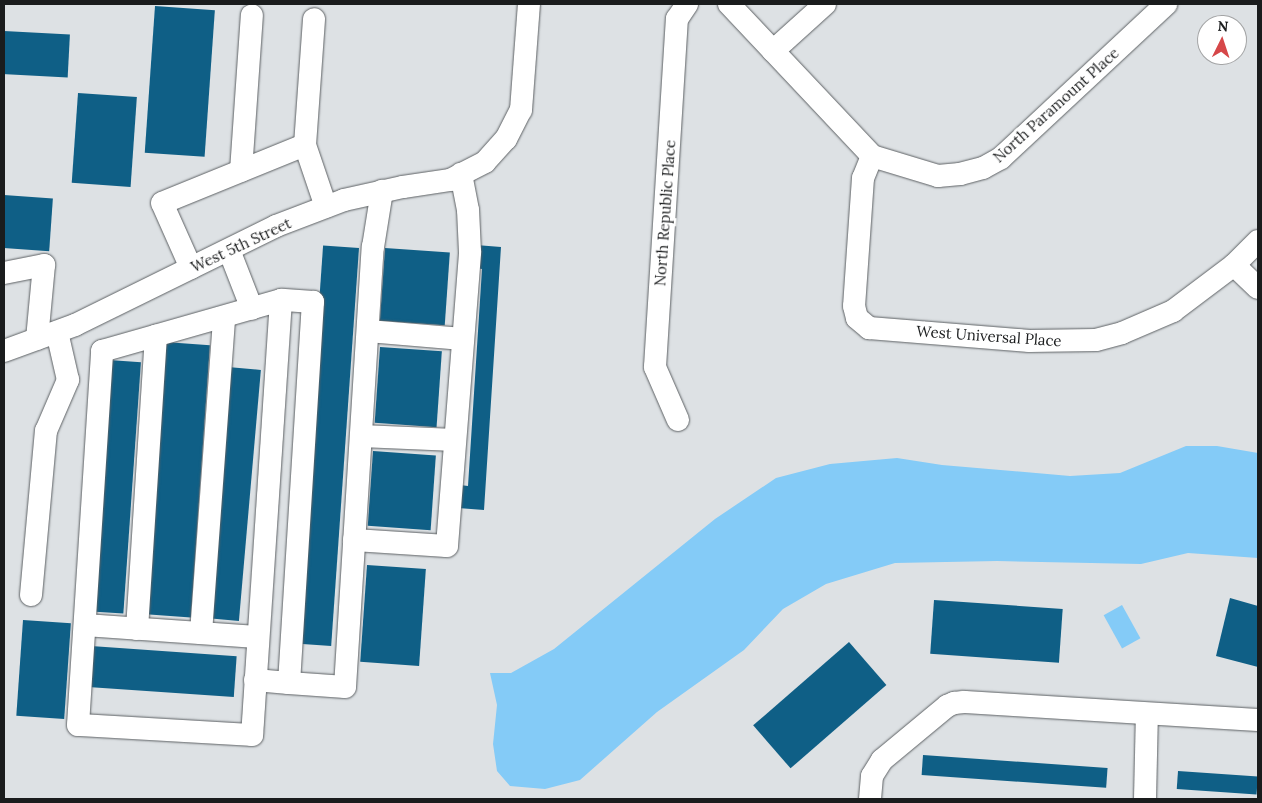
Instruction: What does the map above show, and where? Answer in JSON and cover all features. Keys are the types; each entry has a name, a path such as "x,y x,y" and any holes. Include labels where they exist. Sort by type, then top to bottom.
{"street":[{"name":"West 5th Street","path":"4,351 75,325 276,226 344,200 450,180 485,162 506,139 521,110 529,4"},
{"name":"North Republic Place","path":"678,420 655,367 677,19 687,4"},
{"name":"North Paramount Place","path":"729,4 872,156 905,168 938,176 960,174 982,168 1001,158 1166,4"},
{"path":"773,51 825,4"},
{"path":"241,171 252,15"},
{"path":"314,19 305,145 326,207"},
{"path":"191,268 162,203 305,145"},
{"name":"West Universal Place","path":"872,156 863,178 854,306 857,318 869,328 1029,342 1096,340 1122,333 1173,311 1234,265 1258,241"},
{"path":"354,540 447,546 470,252 468,210 461,174"},
{"path":"255,680 345,687 373,247 382,192"},
{"path":"229,250 252,309"},
{"path":"4,273 44,265 47,335 68,380 46,431 31,595"},
{"path":"1234,265 1258,288"},
{"path":"281,300 257,637 252,735 78,725 102,351 281,300 313,302 289,683"},
{"path":"201,633 224,317"},
{"path":"368,331 463,339"},
{"path":"137,629 156,336"},
{"path":"361,436 455,440"},
{"path":"85,625 257,637"},
{"path":"870,799 872,776 882,760 947,706 954,703 964,702 1258,720"},
{"path":"1144,799 1147,714"}],"water":[{"path":"1186,446 1217,446 1258,453 1258,558 1188,553 1141,564 997,561 895,563 826,584 783,609 744,650 657,712 580,780 545,789 510,786 497,771 493,744 497,705 490,673 511,673 554,649 715,519 776,478 830,464 897,458 942,465 1070,476 1120,473"},
{"path":"1122,605 1140,638 1122,648 1104,615"}],"building":[{"path":"155,6 215,10 205,157 145,153"},
{"path":"4,31 70,34 68,77 4,74"},
{"path":"78,93 137,97 131,187 72,183"},
{"path":"4,195 53,198 49,251 4,248"},
{"path":"323,245 359,248 331,646 295,644"},
{"path":"476,245 501,247 484,510 458,508 460,485 468,486 482,269 475,268"},
{"path":"385,248 450,253 445,325 380,321"},
{"path":"165,342 210,345 191,617 146,614"},
{"path":"380,347 442,351 437,427 375,423"},
{"path":"109,360 141,362 123,614 91,611"},
{"path":"228,367 261,370 239,621 206,618"},
{"path":"373,451 436,455 431,530 368,526"},
{"path":"367,565 426,569 419,666 360,662"},
{"path":"1230,598 1258,606 1258,667 1216,656"},
{"path":"934,600 1063,609 1059,663 930,654"},
{"path":"23,620 71,623 64,719 16,716"},
{"path":"849,642 886,685 791,768 753,725"},
{"path":"91,646 237,656 234,697 88,687"},
{"path":"923,755 1108,768 1106,788 922,775"},
{"path":"1178,771 1258,777 1257,795 1177,789"}]}
